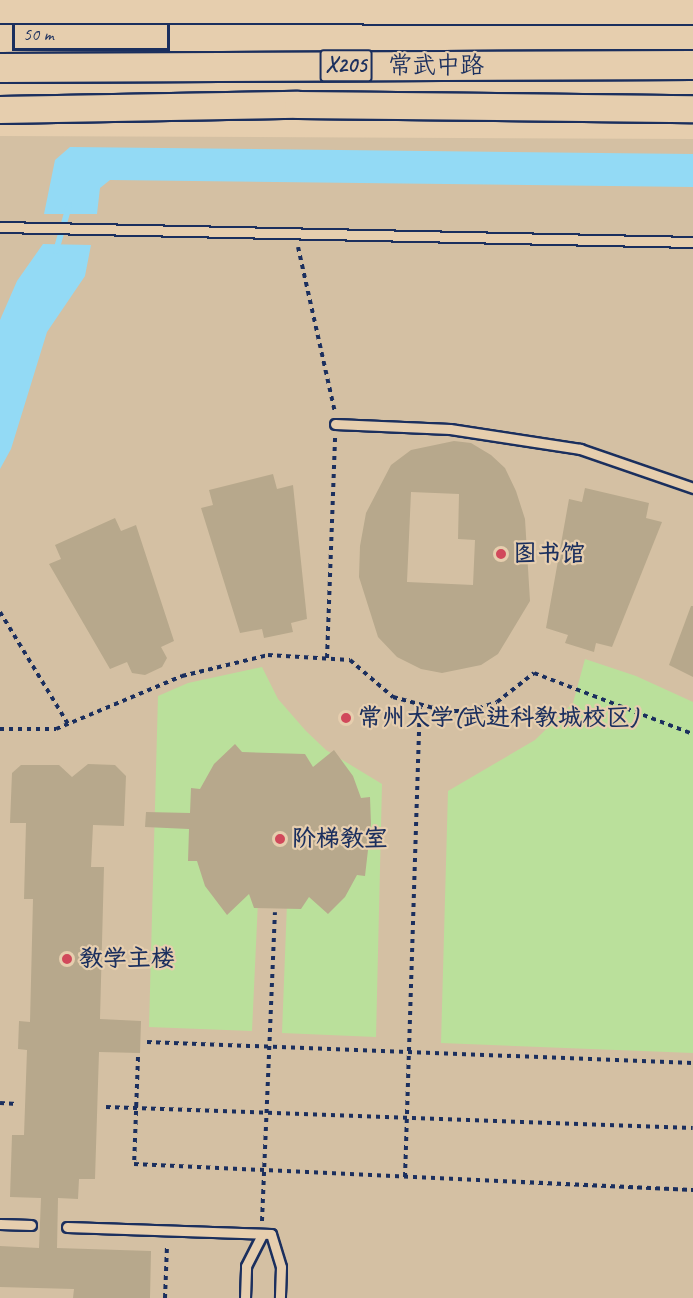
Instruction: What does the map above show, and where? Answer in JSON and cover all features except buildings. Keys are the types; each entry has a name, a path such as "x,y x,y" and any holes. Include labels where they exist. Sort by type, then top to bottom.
{"main road":[{"path":"0,9 693,10"},
{"name":"常武中路","path":"0,68 693,65"}],"street":[{"path":"0,110 298,105 693,109"}],"lane":[{"path":"0,227 693,242"},
{"path":"336,424 450,429 580,449 693,488"},
{"path":"0,1224 30,1225"},
{"path":"67,1227 271,1234 281,1267 280,1298"},
{"path":"245,1298 246,1266 262,1234"}],"path":[{"path":"295,233 336,424 327,658"},
{"path":"0,612 68,724"},
{"path":"0,729 38,731 68,724 182,676 268,656 350,660 393,697 420,707 470,711 497,702 534,673 693,734"},
{"path":"405,1177 420,707"},
{"path":"262,1234 274,912"},
{"path":"147,1042 693,1063"},
{"path":"138,1057 134,1164 693,1190"},
{"path":"0,1103 17,1104"},
{"path":"106,1107 693,1128"},
{"path":"165,1298 168,1230"}],"shaded area":[{"name":"常州大学(武进科教城校区)","path":"0,136 693,139 693,1298 0,1298"}],"green space":[{"path":"585,659 636,676 693,702 693,1053 441,1043 448,791 535,740 573,703"},
{"path":"262,667 278,699 306,731 326,750 382,784 376,1037 282,1033 287,903 258,901 252,1031 149,1027 158,696 188,683"}],"water":[{"path":"70,147 693,154 693,187 110,180 100,188 97,214 44,214 55,160"},
{"path":"43,244 91,245 85,276 47,332 11,449 0,469 0,320 17,281"}],"waterway":[{"path":"56,251 69,206"}],"place":[{"name":"图书馆","path":"501,554"},
{"name":"常州大学(武进科教城校区)","path":"346,718"},
{"name":"阶梯教室","path":"280,839"},
{"name":"教学主楼","path":"67,959"}]}
